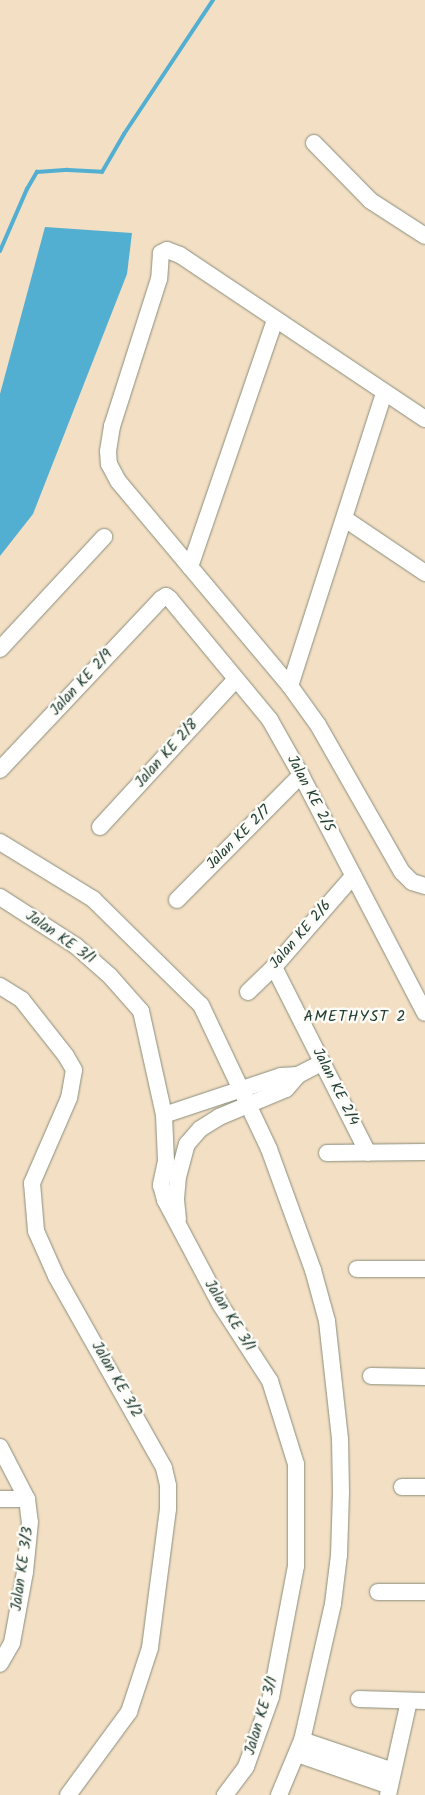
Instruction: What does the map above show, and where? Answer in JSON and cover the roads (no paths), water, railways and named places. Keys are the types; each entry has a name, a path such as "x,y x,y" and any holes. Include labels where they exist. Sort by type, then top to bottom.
{"street":[{"path":"314,143 370,201 425,236"},
{"path":"425,419 275,320 180,254 167,250 160,254 159,279 112,426 109,464 118,480 290,686 318,725 402,872 412,882 425,886"},
{"path":"190,567 275,320"},
{"path":"290,686 384,393"},
{"path":"345,519 425,573"},
{"path":"0,650 104,536"},
{"name":"Jalan KE 2/5","path":"166,596 270,720 301,775 425,1013"},
{"name":"Jalan KE 2/9","path":"0,770 160,599 166,596"},
{"name":"Jalan KE 2/8","path":"100,827 235,680"},
{"name":"Jalan KE 2/7","path":"178,900 301,775"},
{"path":"0,842 93,899 201,1005 269,1149 313,1270 324,1312 340,1439 341,1501 333,1604 299,1747 280,1795"},
{"name":"Jalan KE 2/6","path":"248,992 274,967 353,876"},
{"name":"Jalan KE 3/1","path":"0,897 76,946 110,976 141,1011 164,1114 166,1161 161,1185 164,1200 220,1304 270,1380 296,1464 296,1566 271,1697 246,1767 225,1795"},
{"name":"Jalan KE 2/4","path":"274,967 368,1153"},
{"name":"Jalan KE 3/2","path":"0,986 22,1000 66,1056 74,1070 69,1098 32,1183 36,1231 56,1276 164,1468 168,1486 168,1509 150,1648 129,1712 68,1795"},
{"path":"178,1226 176,1199 187,1144 200,1129 281,1076 298,1075 322,1063"},
{"path":"164,1114 245,1098"},
{"path":"328,1153 425,1152"},
{"path":"357,1269 425,1269"},
{"path":"371,1376 425,1377"},
{"name":"Jalan KE 3/3","path":"0,1446 27,1499 30,1522 25,1572 12,1643 0,1664"},
{"path":"402,1487 425,1487"},
{"path":"0,1499 27,1499"},
{"path":"378,1592 425,1592"},
{"path":"299,1747 390,1784 417,1701 359,1699"}],"water":[{"path":"45,227 132,233 127,274 33,514 0,556 0,394"}],"waterway":[{"path":"0,251 27,189 37,172 68,170 102,172 124,134 213,0"}],"district":[{"name":"AMETHYST 2","path":"355,1017"}]}
